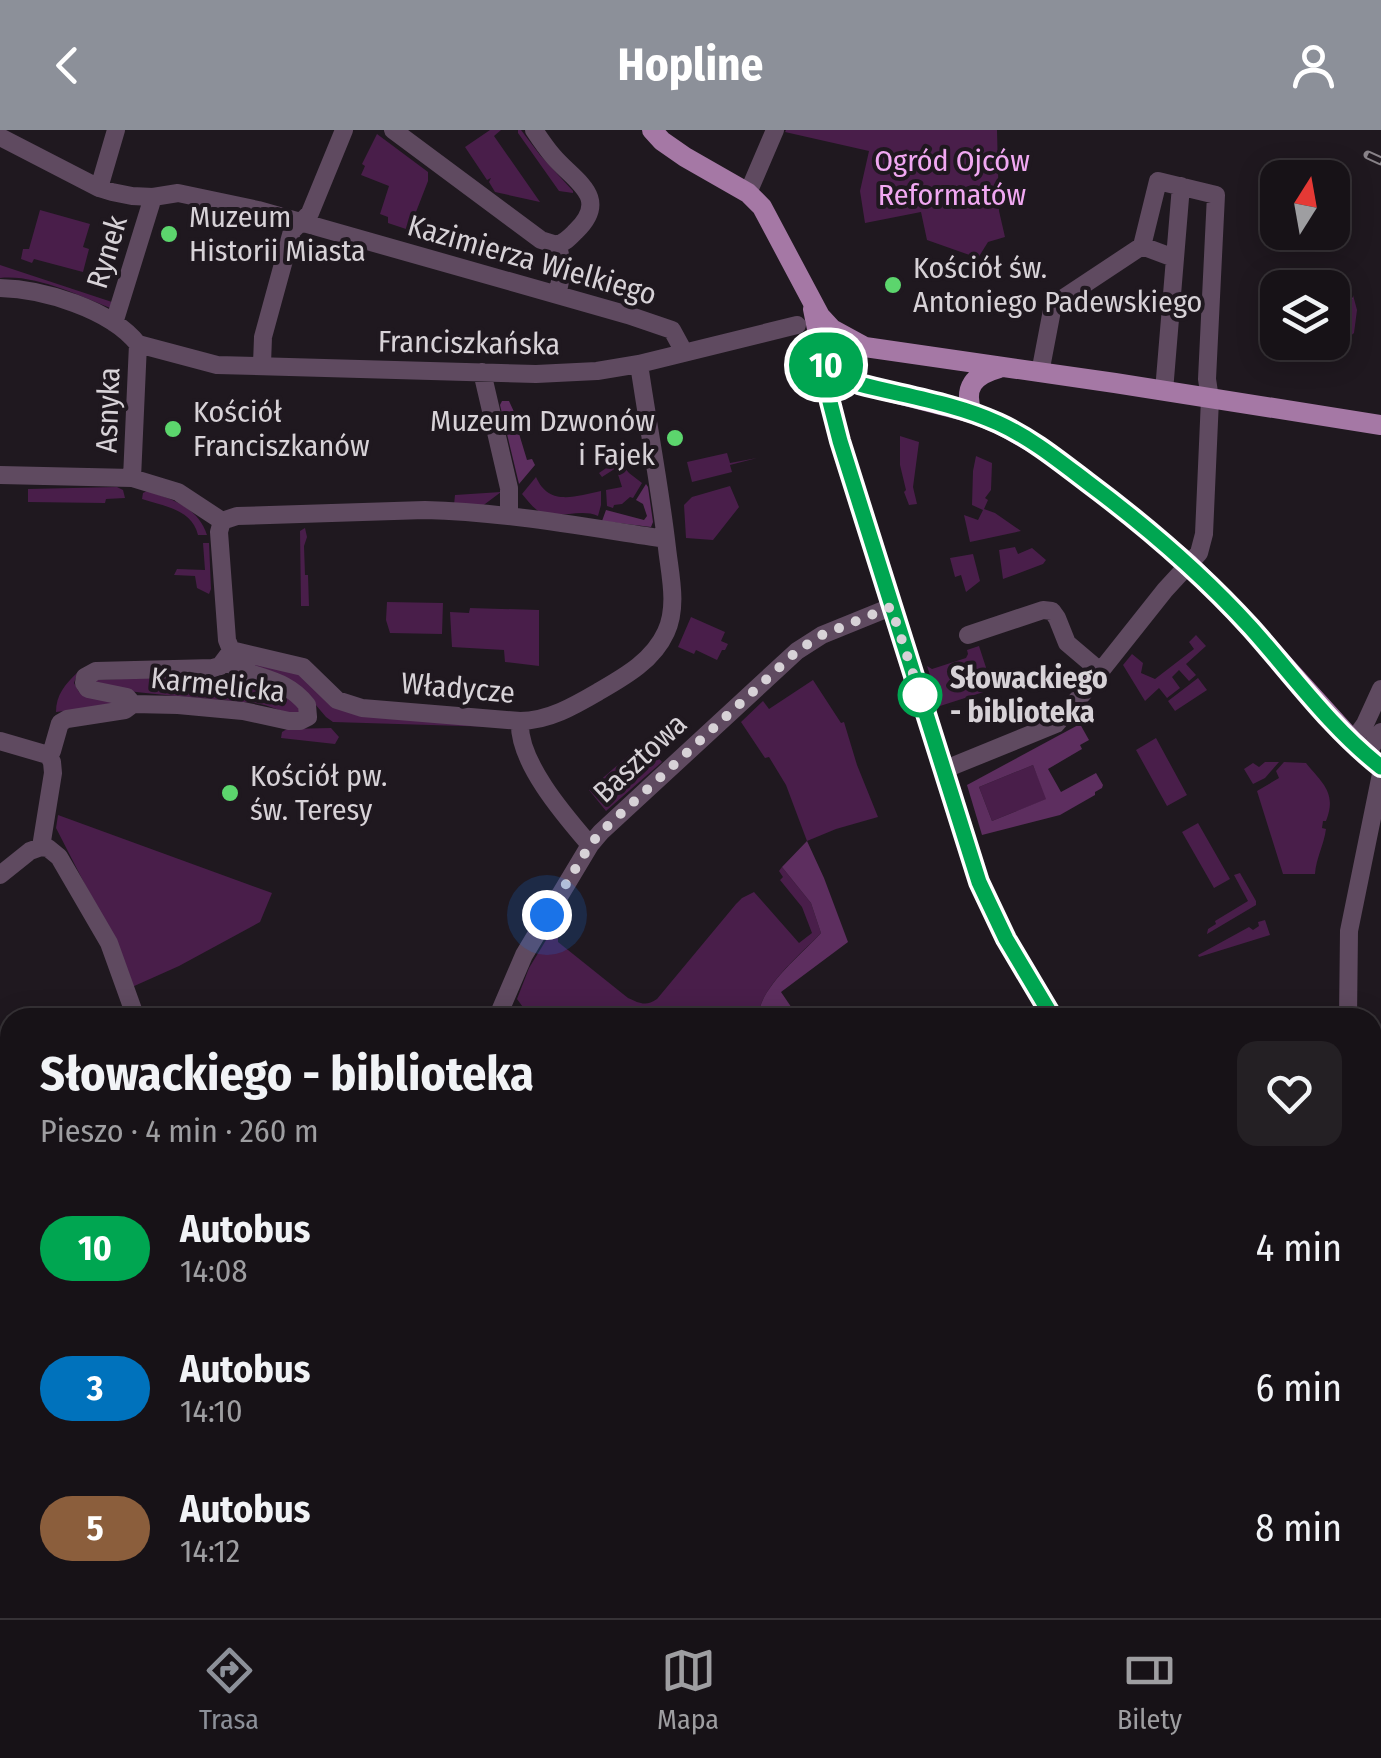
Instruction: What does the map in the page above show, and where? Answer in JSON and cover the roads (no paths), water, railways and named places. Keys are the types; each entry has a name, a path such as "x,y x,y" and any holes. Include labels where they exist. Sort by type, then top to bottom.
{"main road":[{"path":"652,130 662,141 748,194 762,207 816,309 832,329 865,347 1381,425"},
{"path":"816,309 824,362 843,378 999,424 1040,446 1119,506 1190,564 1370,759"},
{"path":"972,413 968,392 972,384 983,374 1001,368"}],"street":[{"path":"99,188 116,130"},
{"path":"262,364 264,331 292,231 310,213 344,130"},
{"path":"393,130 541,240 557,245 588,220 591,206 584,188 534,130"},
{"path":"748,194 775,130"},
{"name":"Rynek","path":"0,137 20,138 99,188 132,196 178,193"},
{"path":"944,770 1056,724 1199,553 1204,534 1216,194 1158,181 1142,246 1053,305 1040,373"},
{"path":"1164,390 1182,186"},
{"name":"Kazimierza Wielkiego","path":"178,193 559,288 672,330 684,352"},
{"name":"Rynek","path":"114,323 153,197"},
{"path":"557,245 562,262 559,288"},
{"path":"1142,246 1174,258"},
{"name":"Rynek","path":"0,288 65,301 114,323 138,344"},
{"name":"Franciszkańska","path":"138,344 217,365 577,372 639,364 797,324"},
{"name":"Asnyka","path":"132,478 138,344"},
{"path":"865,347 824,362 840,441 988,906 1041,1008"},
{"name":"Władycze","path":"228,656 303,666 344,704 520,722 559,712 637,668 656,649 668,627 672,608 666,541 639,364"},
{"path":"482,372 509,488 508,515"},
{"path":"0,476 132,478 178,492 222,522"},
{"path":"222,522 236,516 425,510 508,515 666,541"},
{"path":"222,522 219,532 228,656"},
{"name":"Basztowa","path":"506,1008 524,955 590,845 797,651 822,635 891,607"},
{"path":"968,635 1043,610 1052,611 1067,643 1100,672"},
{"name":"Karmelicka","path":"48,754 60,723 125,710 132,704 244,711 300,721 308,717 309,710 293,690 228,656 213,668 96,672 85,676 88,689 127,697 132,704"},
{"path":"1348,1008 1349,931 1370,759 1365,724 1381,690"},
{"path":"520,722 522,746 550,796 590,845"},
{"path":"1370,759 1381,732"},
{"path":"0,740 48,754 53,767 41,847"},
{"path":"0,875 41,847 59,857 108,943 132,1008"}],"railway":[{"path":"1368,155 1381,161"}],"place":[{"name":"Muzeum Historii Miasta","path":"169,234"},
{"name":"Kościół św. Antoniego Padewskiego","path":"893,285"},
{"name":"Kościół Franciszkanów","path":"173,429"},
{"name":"Muzeum Dzwonów i Fajek","path":"675,438"},
{"name":"Słowackiego - biblioteka","path":"920,695"},
{"name":"Kościół pw. św. Teresy","path":"230,793"}],"park label":[{"name":"Ogród Ojców Reformatów","path":"952,178"}]}
